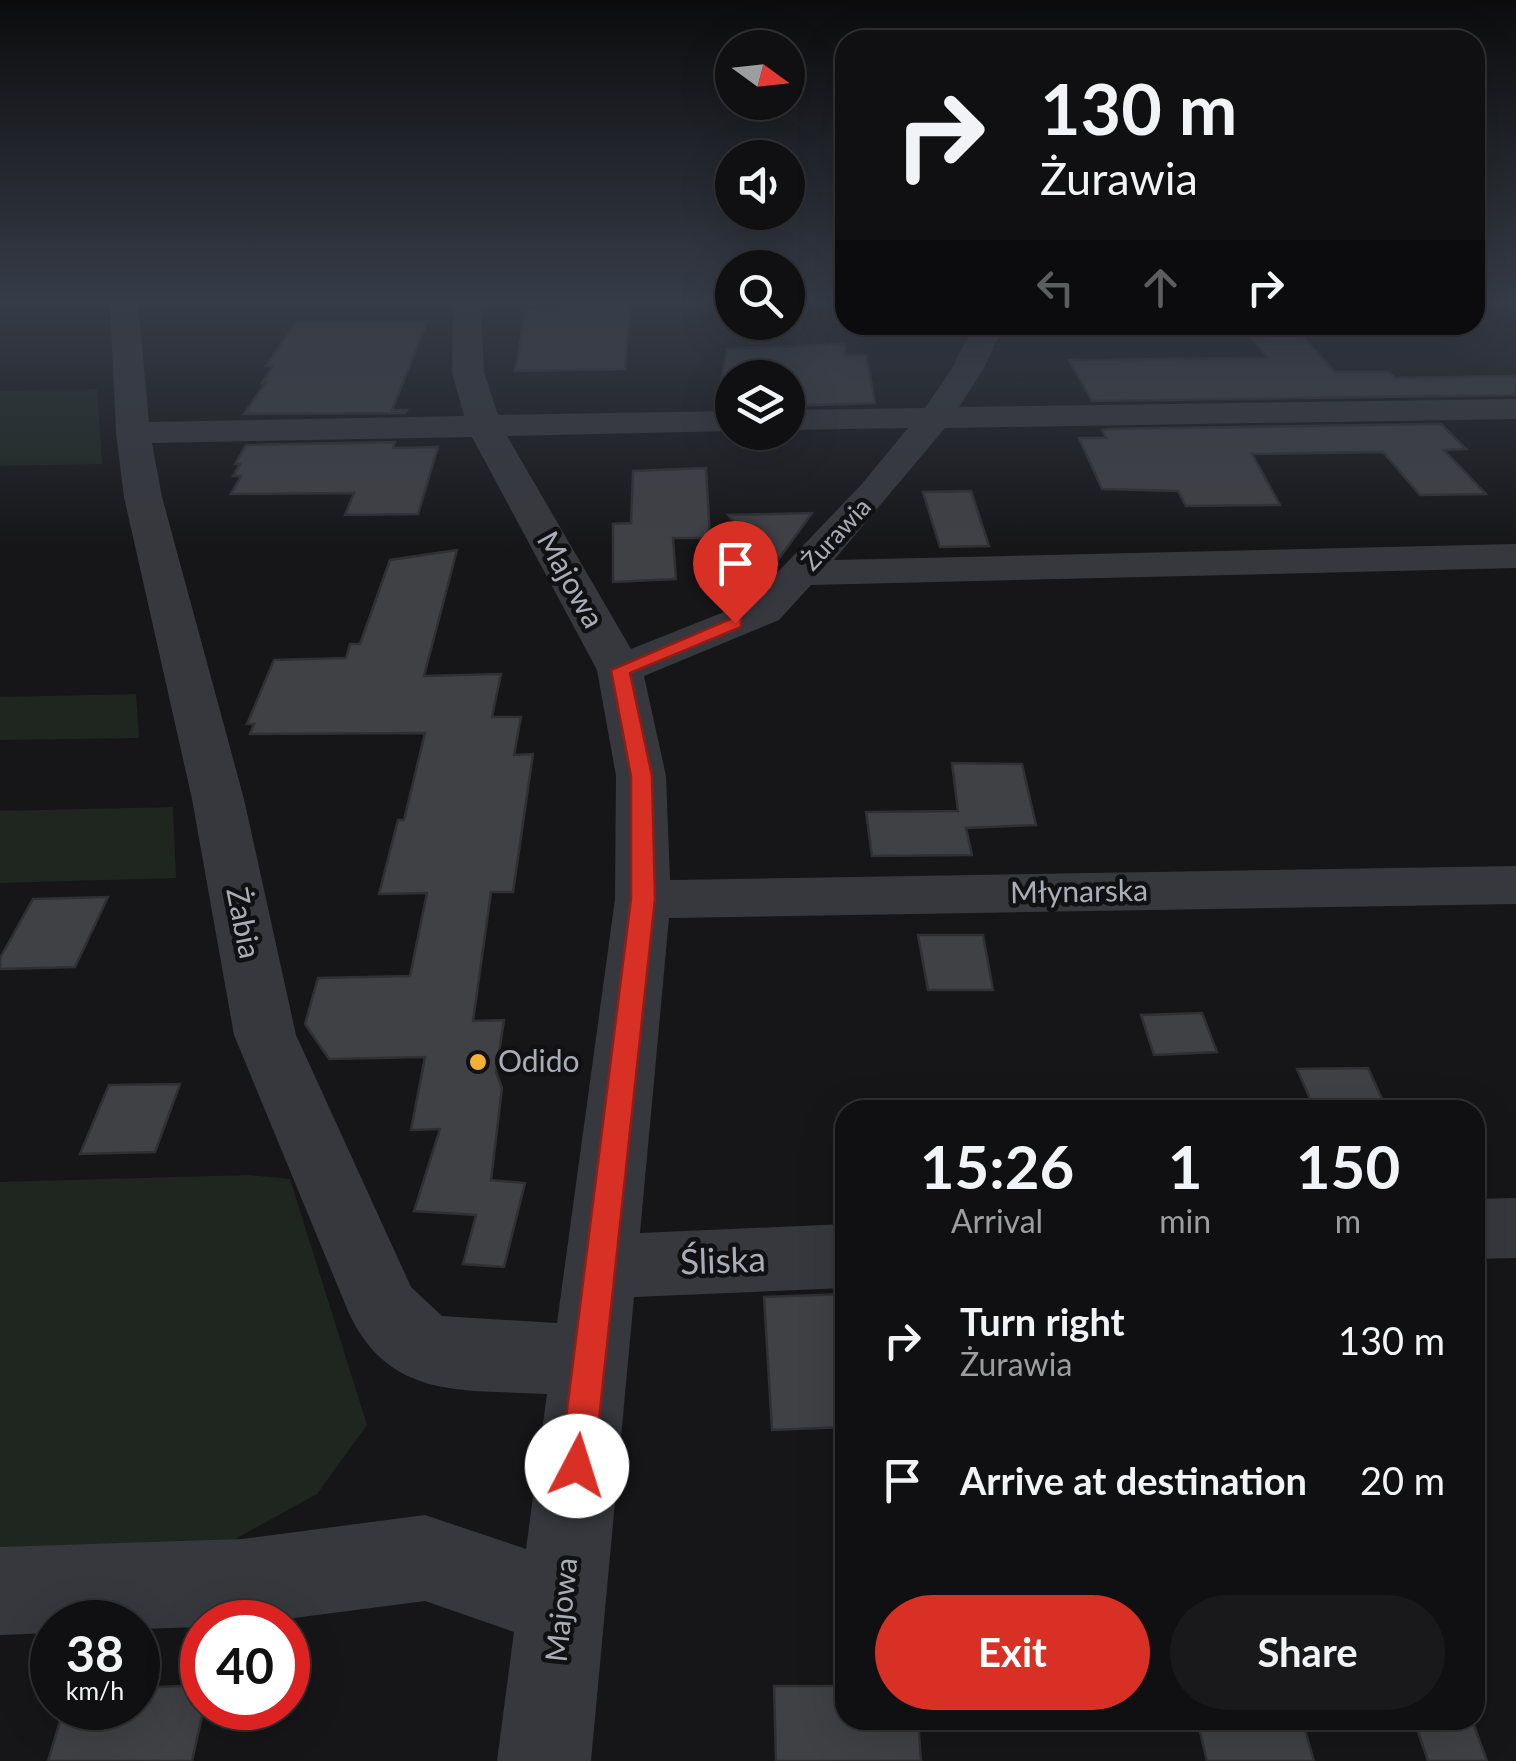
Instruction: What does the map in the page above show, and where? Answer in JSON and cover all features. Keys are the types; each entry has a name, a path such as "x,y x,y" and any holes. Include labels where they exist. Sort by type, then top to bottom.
{"street":[{"name":"Żabia","path":"130,385 143,497 218,799 265,1035 385,1311 407,1336 430,1351 587,1361"},
{"name":"Majowa","path":"472,385 484,426 620,670 641,776 643,899 544,1761"},
{"name":"Żurawia","path":"620,670 764,611 874,493 936,418 957,385"},
{"path":"805,420 1516,408"},
{"path":"133,433 715,421"},
{"path":"799,573 1516,556"},
{"name":"Młynarska","path":"643,899 1516,885"},
{"path":"1485,1230 1516,1228"},
{"name":"Śliska","path":"602,1266 835,1256"},
{"path":"0,1591 242,1582 424,1558 563,1604"}],"shaded area":[{"path":"97,389 102,464 0,466 0,391"},
{"path":"136,694 139,738 0,740 0,697"},
{"path":"173,807 176,878 0,883 0,811"},
{"path":"249,1175 290,1179 367,1425 317,1494 208,1554 0,1557 0,1182"}],"building":[{"path":"264,385 402,385 392,410 407,410 405,413 244,414"},
{"path":"805,385 872,385 875,403 805,405"},
{"path":"1083,385 1516,385 1516,395 1092,401"},
{"path":"1441,424 1466,449 1444,450 1486,494 1420,495 1383,452 1252,454 1280,505 1186,506 1178,491 1102,489 1079,438 1106,438 1102,430 1108,429"},
{"path":"395,442 393,448 438,447 418,514 345,515 354,493 231,494 241,476 233,476 240,464 235,464 246,445"},
{"path":"706,468 710,538 673,538 676,579 613,582 613,524 631,523 633,471"},
{"path":"971,491 989,546 940,547 923,492"},
{"path":"812,513 773,567 728,515 773,514"},
{"path":"457,550 424,676 501,674 492,717 521,717 514,755 533,754 513,892 491,892 473,1021 504,1020 496,1072 502,1088 491,1180 525,1183 504,1267 463,1264 476,1215 414,1211 440,1129 411,1130 425,1057 329,1059 305,1024 318,978 410,976 427,893 379,894 398,820 404,820 425,733 250,734 254,724 247,724 274,660 346,658 350,644 360,644 390,560"},
{"path":"952,763 1022,764 1036,825 966,828 972,855 872,856 866,812 958,811"},
{"path":"108,897 75,967 0,969 0,958 33,899"},
{"path":"918,935 983,935 993,990 928,990"},
{"path":"1202,1013 1217,1052 1154,1055 1141,1015"},
{"path":"1368,1068 1382,1100 1311,1100 1297,1069"},
{"path":"180,1084 155,1152 80,1154 109,1085"},
{"path":"835,1294 835,1427 772,1430 764,1297"},
{"path":"180,1686 180,1730 199,1730 192,1761 48,1761 57,1730 160,1730 160,1687"},
{"path":"774,1686 835,1686 835,1730 919,1730 921,1761 776,1761"},
{"path":"1199,1730 1305,1730 1314,1761 1207,1761"},
{"path":"1417,1730 1476,1730 1487,1761 1428,1761"}],"place":[{"name":"Odido","path":"478,1062"}],"route":[{"path":"577,1466 643,899 641,776 620,670 735,623"}]}
